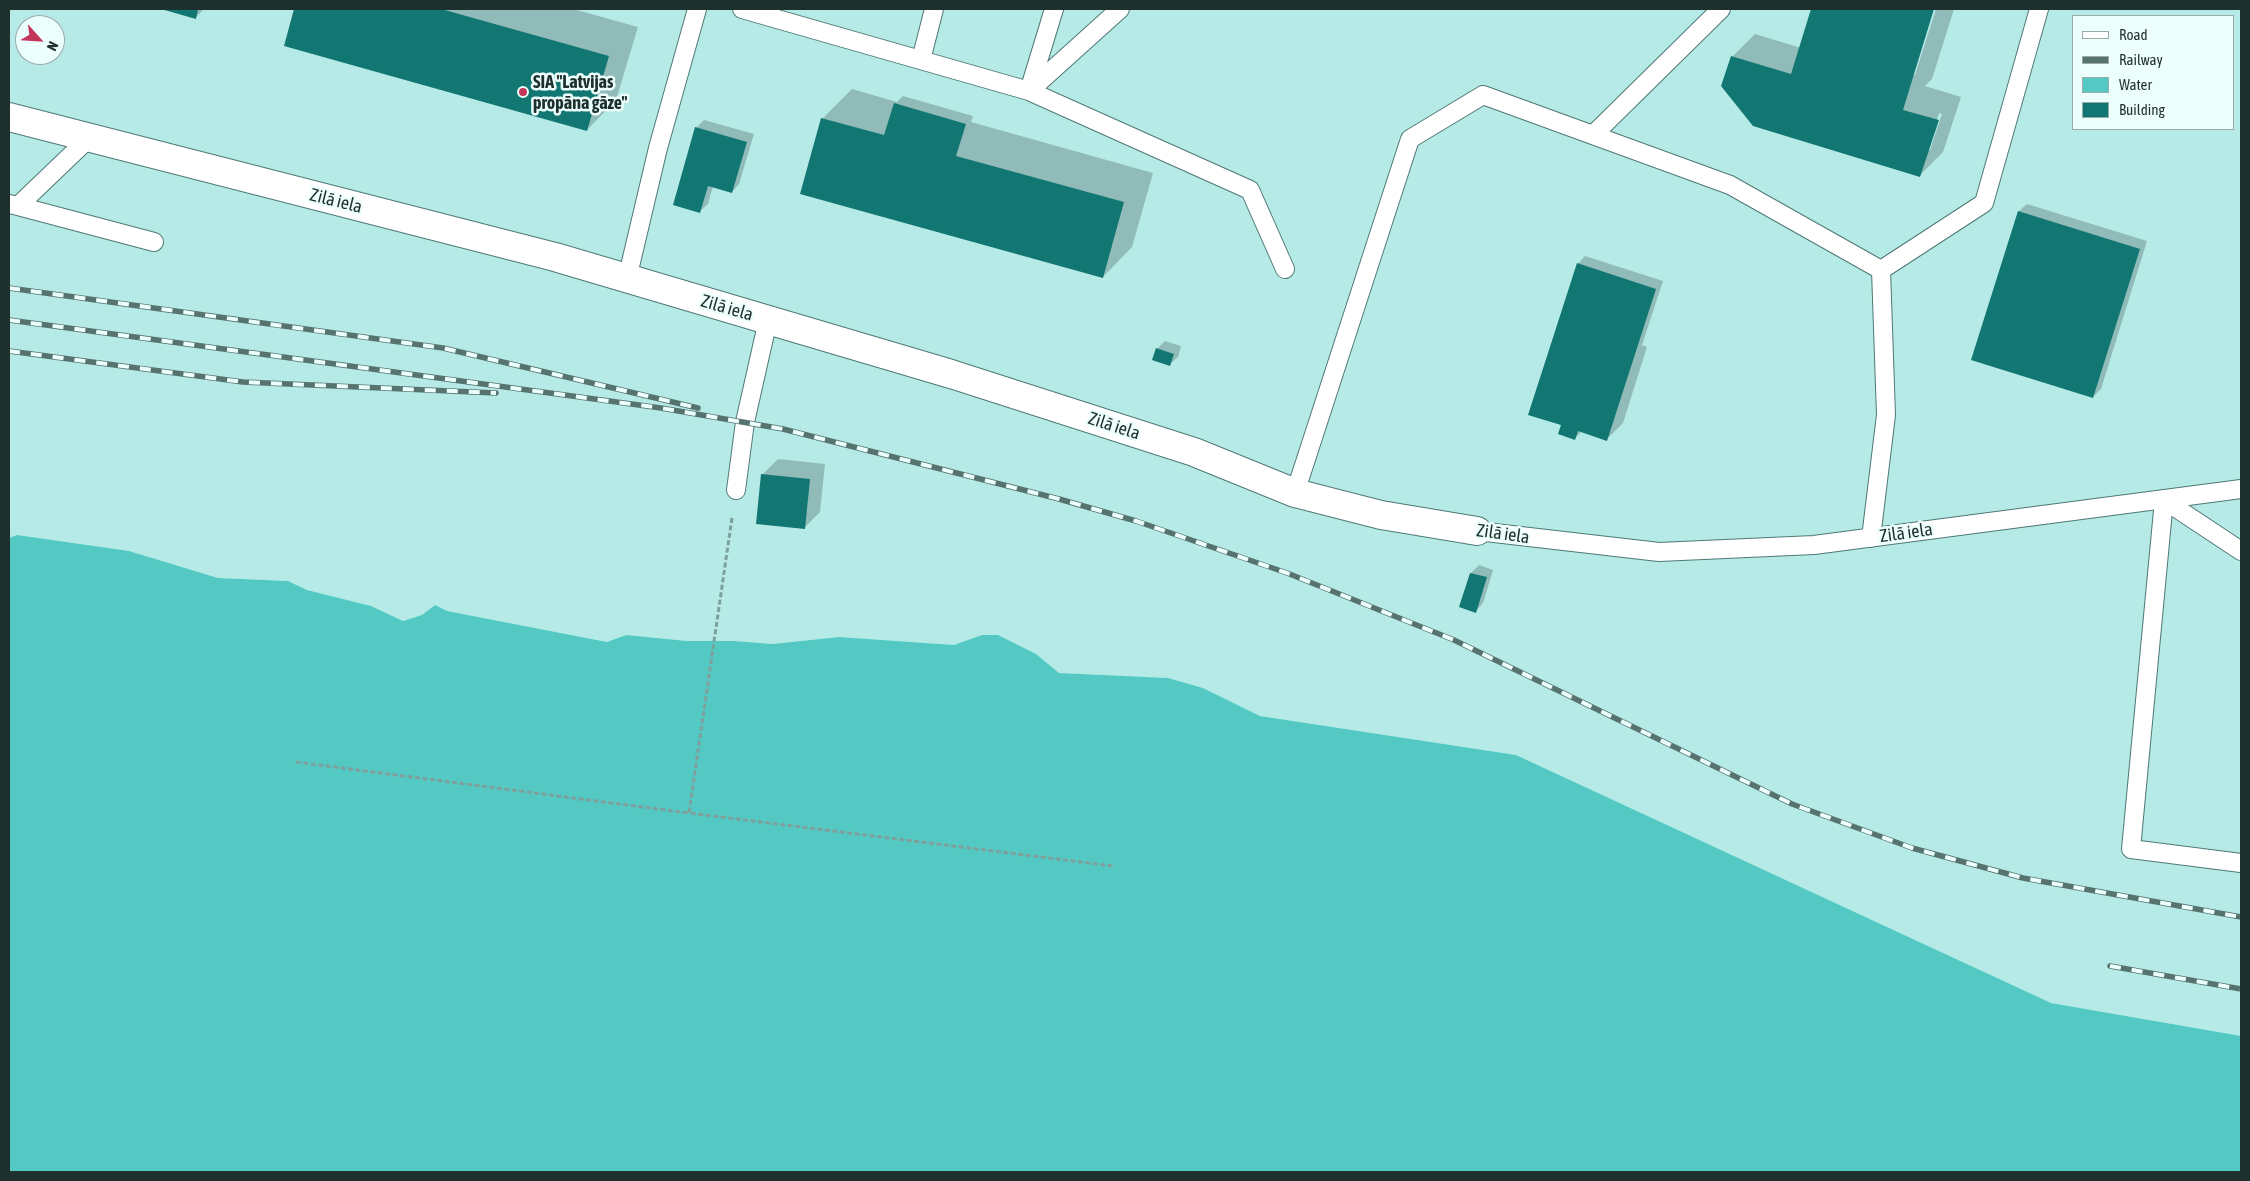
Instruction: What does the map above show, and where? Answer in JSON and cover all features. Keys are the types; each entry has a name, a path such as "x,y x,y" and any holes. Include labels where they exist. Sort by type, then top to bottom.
{"street":[{"name":"Zilā iela","path":"9,118 545,255 627,278 951,374 1194,452 1295,493 1381,515 1477,531"}],"lane":[{"path":"627,278 658,148 697,9"},
{"path":"742,9 1029,91 1250,190 1285,269"},
{"path":"921,60 934,9"},
{"path":"1029,91 1054,9"},
{"path":"1029,91 1120,9"},
{"path":"1593,135 1721,9"},
{"path":"1881,270 1984,203 2039,9"},
{"path":"1295,493 1410,139 1483,95 1730,185 1881,270"},
{"path":"13,205 89,138"},
{"path":"13,205 154,242"},
{"path":"1871,538 1886,414 1881,270"},
{"path":"736,490 745,422 768,320"},
{"name":"Zilā iela","path":"1477,531 1659,552 1814,546 2241,489"},
{"path":"2241,551 2164,500 2131,849 2241,863"}],"path":[{"path":"689,813 736,490"},
{"path":"296,762 1113,866"}],"shaded area":[{"path":"9,9 2241,9 2241,1036 2051,1003 1516,755 1260,716 1203,688 1168,678 1059,673 1036,654 982,635 954,645 839,637 773,644 734,641 687,641 626,635 607,642 447,611 435,605 422,615 403,621 371,606 307,590 288,581 218,578 129,551 17,535 9,538"}],"water":[{"path":"17,535 129,551 218,578 288,581 307,590 371,606 403,621 422,615 435,605 447,611 607,642 626,635 687,641 734,641 773,644 839,637 954,645 982,635 998,635 1036,654 1059,673 1168,678 1203,688 1260,716 1516,755 2051,1003 2241,1036 2241,1172 9,1172 9,538"}],"building":[{"path":"161,9 198,9 196,19"},
{"name":"SIA \"Latvijas propāna gāze\"","path":"294,9 441,9 609,56 587,131 284,46"},
{"path":"1811,9 1934,9 1903,110 1939,120 1920,177 1753,126 1721,86 1731,56 1791,74"},
{"path":"894,103 966,124 956,156 1124,202 1103,278 800,194 821,118 884,135"},
{"path":"695,127 747,142 732,193 708,186 700,213 673,205"},
{"path":"2018,211 2140,249 2093,398 1971,360"},
{"path":"1577,263 1656,289 1607,441 1578,431 1575,440 1558,434 1561,425 1528,415"},
{"path":"1156,348 1174,354 1170,366 1152,360"},
{"path":"761,474 810,479 805,529 756,524"},
{"path":"1470,573 1487,577 1476,613 1459,607"}],"railway":[{"path":"9,288 443,348 698,408"},
{"path":"9,320 661,408 783,429 1059,499 1136,521 1287,573 1454,640 1792,804 1912,848 2023,878 2241,917"},
{"path":"9,351 243,382 496,393"},
{"path":"2110,966 2241,989"}],"place":[{"name":"SIA \"Latvijas propāna gāze\"","path":"523,92"}]}
